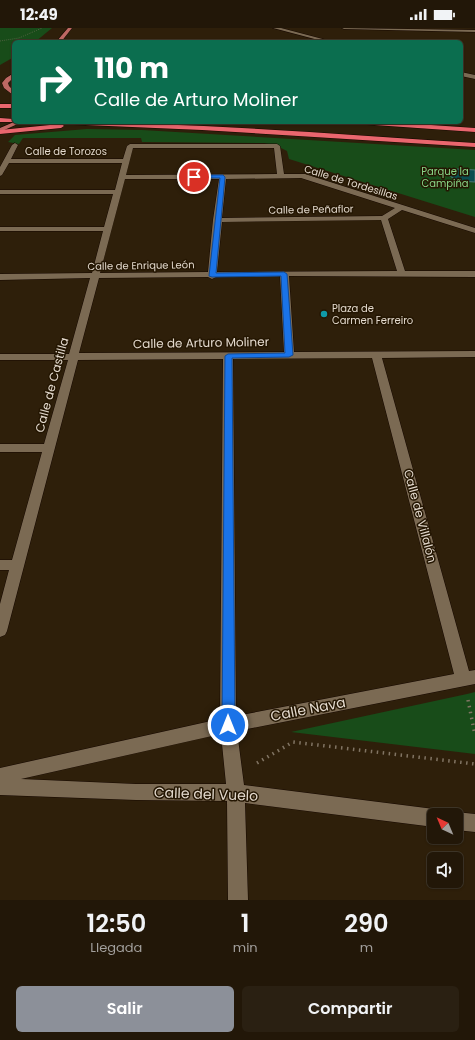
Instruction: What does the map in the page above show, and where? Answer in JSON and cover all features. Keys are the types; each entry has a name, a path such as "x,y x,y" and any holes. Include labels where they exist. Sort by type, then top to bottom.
{"highway":[{"path":"0,106 12,106"},
{"path":"0,120 12,121"},
{"path":"0,131 95,124 264,131 475,145"},
{"path":"389,124 475,130"}],"main road":[{"path":"60,40 70,28"},
{"path":"12,71 5,83 6,87 12,92"},
{"path":"0,91 12,93"},
{"path":"0,131 15,124"}],"street":[{"path":"275,28 324,40"},
{"path":"344,28 475,31"},
{"path":"471,28 475,31"},
{"path":"463,74 475,77"},
{"path":"0,174 15,145"},
{"name":"Calle de Castilla","path":"0,632 72,357 96,277 130,146 277,146 281,175"},
{"name":"Calle de Torozos","path":"7,162 126,161"},
{"name":"Calle de Tordesillas","path":"122,177 302,176 475,231"},
{"path":"212,276 217,220 223,177"},
{"path":"0,192 118,192"},
{"name":"Calle de Peñaflor","path":"217,220 384,218 402,208"},
{"path":"384,218 402,274"},
{"path":"0,229 108,229"},
{"path":"284,274 289,355"},
{"name":"Calle de Enrique León","path":"0,277 212,276 284,274 475,274"},
{"name":"Calle de Villalón","path":"376,354 469,678"},
{"name":"Calle de Arturo Moliner","path":"0,358 475,354"},
{"path":"228,356 228,725 236,793 238,900"},
{"path":"0,448 49,448"},
{"path":"0,565 18,565"},
{"name":"Calle Nava","path":"0,776 228,725 469,678"},
{"name":"Calle del Vuelo","path":"0,787 136,792 236,793 427,817"},
{"path":"463,822 475,823"}],"path":[{"path":"0,41 19,38 42,28"},
{"path":"469,678 475,735"},
{"path":"251,766 293,742 475,764"}],"green space":[{"path":"0,28 52,28 37,40 12,40 12,58 0,65"},
{"name":"Parque la Campiña","path":"87,129 142,130 475,150 475,217 289,159 287,151 277,146 264,143 142,142 141,138 23,138 19,144 8,142 15,135"},
{"path":"475,692 475,754 291,732 467,694"}],"water":[{"path":"458,169 475,170 475,182 458,181 448,175 450,171"}],"place":[{"name":"Plaza de Carmen Ferreiro","path":"324,314"}],"route":[{"path":"194,177 223,177 217,220 212,276 284,274 286,306 289,355 228,356 228,725"}]}
